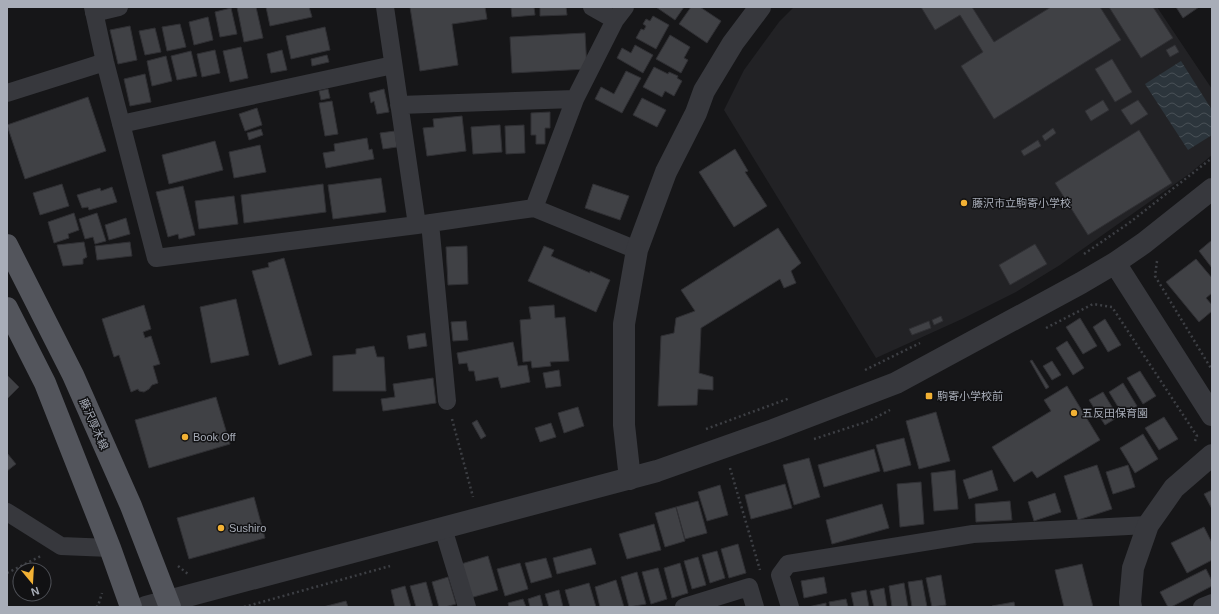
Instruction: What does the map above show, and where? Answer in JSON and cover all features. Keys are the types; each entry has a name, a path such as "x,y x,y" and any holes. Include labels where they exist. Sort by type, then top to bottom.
{"main road":[{"name":"藤沢厚木線","path":"7,245 73,375 131,506 169,604"},
{"path":"7,308 45,383 110,548 131,607"}],"street":[{"path":"119,7 93,10 156,258 423,224 534,208 637,250"},
{"path":"385,7 399,105 423,224 447,401"},
{"path":"534,208 575,99 620,14 592,7"},
{"path":"630,479 624,425 624,324 637,250 666,172 696,113 704,91 733,44 760,7"},
{"path":"7,93 105,62"},
{"path":"121,124 393,65"},
{"path":"399,105 575,99"},
{"path":"146,607 169,604 443,528 630,479 774,430 896,382 1081,283 1115,263 1144,243 1212,189"},
{"path":"1115,263 1212,415"},
{"path":"1131,607 1133,568 1148,525 1203,450"},
{"path":"7,512 61,546 110,548"},
{"path":"790,607 780,575 788,564 973,534 1148,525"},
{"path":"443,528 467,607"},
{"path":"684,607 749,587 755,607"},
{"path":"1202,607 1212,603"}],"path":[{"path":"1082,255 1129,223 1212,158"},
{"path":"1157,260 1155,276 1212,370"},
{"path":"1044,330 1093,304 1112,307 1196,436 1203,450"},
{"path":"861,372 923,342"},
{"path":"704,429 794,397"},
{"path":"447,401 473,497 466,499"},
{"path":"810,441 869,421 890,410"},
{"path":"723,470 737,465"},
{"path":"730,468 760,570"},
{"path":"7,573 61,546"},
{"path":"244,607 397,564"},
{"path":"177,565 188,574 195,572"}],"shaded area":[{"name":"藤沢市立駒寄小学校","path":"794,7 1157,7 1212,89 1212,155 1189,174 1060,265 1016,292 962,319 876,358 724,110 744,70 779,22"}],"water":[{"path":"1181,61 1212,110 1212,135 1188,150 1145,84"}],"building":[{"path":"237,7 256,7 263,38 244,42"},
{"path":"266,7 309,7 312,17 270,26"},
{"path":"410,7 485,7 487,19 452,24 458,65 420,71"},
{"path":"511,7 534,7 535,15 512,17"},
{"path":"540,7 566,7 567,15 540,16"},
{"path":"656,7 684,7 675,20"},
{"path":"691,7 700,7 721,21 707,43 679,24"},
{"path":"921,7 972,7 994,42 1051,7 1100,7 1121,40 994,119 961,66 983,52 960,15 935,30"},
{"path":"1109,7 1153,7 1173,38 1141,58"},
{"path":"1176,7 1199,7 1183,18"},
{"path":"231,8 237,34 220,37 215,12"},
{"path":"653,16 669,25 656,49 636,38 641,29 644,30 646,26 643,24 646,19 650,21"},
{"path":"208,17 213,40 194,45 189,22"},
{"path":"180,24 186,47 167,51 162,27"},
{"path":"130,26 137,60 118,64 110,30"},
{"path":"325,27 330,50 291,59 286,36"},
{"path":"155,28 161,52 145,55 139,31"},
{"path":"585,33 587,69 512,73 510,37"},
{"path":"670,35 690,47 684,58 688,60 681,73 656,59"},
{"path":"635,45 653,55 643,73 617,58 622,48 631,53"},
{"path":"1175,45 1179,52 1170,57 1166,50"},
{"path":"241,47 248,78 230,82 223,51"},
{"path":"215,50 220,73 202,77 197,54"},
{"path":"282,50 287,70 271,73 267,54"},
{"path":"191,51 197,76 177,80 171,56"},
{"path":"327,55 329,62 312,66 311,59"},
{"path":"166,56 172,81 152,86 147,61"},
{"path":"1112,59 1132,92 1115,102 1095,69"},
{"path":"654,67 668,74 669,72 678,76 677,78 682,81 674,96 665,91 662,97 643,87"},
{"path":"626,71 641,78 622,113 595,99 601,87 614,94"},
{"path":"145,74 151,102 130,106 124,79"},
{"path":"328,89 330,98 321,100 319,91"},
{"path":"384,89 389,112 377,114 374,101 371,103 369,93"},
{"path":"88,97 106,151 25,179 7,125"},
{"path":"642,98 666,110 657,127 633,115"},
{"path":"1103,100 1109,110 1091,121 1085,111"},
{"path":"1138,100 1148,114 1131,125 1121,110"},
{"path":"332,101 338,134 325,136 319,103"},
{"path":"257,108 262,125 245,131 239,114"},
{"path":"550,112 550,128 545,128 545,144 536,144 536,135 531,135 531,113"},
{"path":"462,116 466,151 427,156 423,128 434,127 433,119"},
{"path":"500,125 502,152 473,154 471,127"},
{"path":"524,125 525,153 506,154 505,126"},
{"path":"1053,128 1056,133 1045,141 1042,136"},
{"path":"261,129 263,135 249,140 247,133"},
{"path":"1139,130 1172,183 1088,235 1055,183"},
{"path":"395,131 397,147 383,149 380,133"},
{"path":"367,138 369,150 372,149 374,159 326,168 323,153 335,151 334,144"},
{"path":"1038,140 1041,146 1024,156 1021,151"},
{"path":"215,141 223,170 169,184 162,155"},
{"path":"260,145 266,172 234,178 229,152"},
{"path":"735,149 748,171 745,172 767,206 734,227 699,172"},
{"path":"381,178 386,212 333,219 328,185"},
{"path":"62,184 69,206 40,215 33,193"},
{"path":"323,184 326,212 244,223 241,195"},
{"path":"593,184 629,196 620,220 585,208"},
{"path":"183,186 195,235 179,239 178,234 168,237 156,192"},
{"path":"112,187 117,202 89,210 88,207 82,208 77,195 100,188 101,191"},
{"path":"234,196 238,224 199,229 195,201"},
{"path":"74,213 79,230 68,234 69,238 54,243 48,222"},
{"path":"97,213 106,241 95,244 93,237 85,239 79,219"},
{"path":"126,218 130,234 109,240 105,225"},
{"path":"778,228 801,263 791,271 796,283 784,288 780,279 701,328 699,373 713,377 713,390 698,389 697,405 658,406 661,336 674,333 676,318 695,311 681,290"},
{"path":"1212,240 1212,268 1199,251"},
{"path":"84,242 87,257 83,259 83,264 63,266 57,245"},
{"path":"130,242 132,256 97,260 95,246"},
{"path":"1035,244 1047,264 1010,285 999,265"},
{"path":"467,246 468,284 448,285 446,247"},
{"path":"544,246 554,250 551,256 610,280 596,312 528,281"},
{"path":"284,258 312,355 279,365 252,271 269,267 268,263"},
{"path":"1196,259 1212,278 1212,293 1206,298 1212,305 1212,311 1199,322 1166,282"},
{"path":"236,299 249,355 211,363 200,307"},
{"path":"144,305 151,329 143,332 145,338 151,336 160,364 153,366 158,383 152,385 144,392 139,391 138,389 131,392 119,355 114,357 102,319"},
{"path":"554,305 555,318 565,317 569,361 550,362 551,366 532,368 531,361 523,362 520,320 531,319 529,307"},
{"path":"941,316 943,321 934,325 932,320"},
{"path":"1080,318 1097,346 1083,354 1066,327"},
{"path":"1105,319 1121,345 1108,352 1093,327"},
{"path":"466,321 468,340 453,341 451,322"},
{"path":"929,321 931,328 912,335 909,329"},
{"path":"425,333 427,346 409,349 407,336"},
{"path":"1067,341 1084,368 1073,375 1056,348"},
{"path":"513,342 518,366 527,365 530,382 501,388 498,377 476,381 474,371 469,371 467,363 459,364 457,353"},
{"path":"374,346 377,357 384,357 386,391 333,391 333,356 356,354 356,349"},
{"path":"1032,360 1049,387 1046,389 1030,361"},
{"path":"1052,361 1061,375 1052,380 1043,366"},
{"path":"559,370 561,386 546,388 543,373"},
{"path":"1140,371 1156,396 1143,404 1127,378"},
{"path":"7,375 19,387 7,399"},
{"path":"433,378 436,403 383,411 381,399 395,397 393,384"},
{"path":"1123,383 1137,406 1123,415 1109,392"},
{"path":"1067,386 1100,440 1037,478 1032,471 1014,482 992,447 1051,411 1044,400"},
{"path":"1103,392 1118,417 1105,425 1089,400"},
{"path":"216,397 230,444 149,468 135,420"},
{"path":"578,407 584,426 564,433 558,413"},
{"path":"936,412 950,461 919,469 906,421"},
{"path":"1164,417 1178,439 1159,450 1145,428"},
{"path":"477,420 486,436 481,439 472,423"},
{"path":"551,423 556,437 540,442 535,428"},
{"path":"1143,434 1158,459 1135,473 1120,448"},
{"path":"904,438 911,465 884,472 876,445"},
{"path":"874,449 880,471 824,487 818,465"},
{"path":"7,453 16,464 7,471"},
{"path":"809,458 820,497 794,505 783,465"},
{"path":"1097,465 1112,509 1078,520 1064,476"},
{"path":"1128,465 1135,487 1113,494 1106,472"},
{"path":"955,470 958,509 934,511 931,473"},
{"path":"992,470 998,490 969,499 963,480"},
{"path":"921,482 924,524 900,527 897,484"},
{"path":"785,484 792,508 751,519 745,495"},
{"path":"720,485 728,515 707,521 698,492"},
{"path":"1212,490 1212,509 1204,494"},
{"path":"1055,493 1061,512 1034,521 1028,502"},
{"name":"Sushiro","path":"254,497 265,538 189,559 177,518"},
{"path":"698,501 707,533 685,539 676,507"},
{"path":"1010,501 1012,520 976,522 975,504"},
{"path":"882,504 889,528 832,544 826,520"},
{"path":"676,507 685,541 665,547 655,513"},
{"path":"654,524 661,550 627,559 619,534"},
{"path":"1204,527 1212,543 1212,560 1187,573 1171,543"},
{"path":"738,544 746,573 729,578 721,549"},
{"path":"591,548 596,564 557,574 553,558"},
{"path":"717,551 725,578 710,583 702,555"},
{"path":"488,556 498,590 470,598 461,564"},
{"path":"698,557 706,585 692,589 684,561"},
{"path":"546,558 552,577 531,583 525,563"},
{"path":"520,563 528,589 505,596 497,569"},
{"path":"680,563 688,593 672,598 664,568"},
{"path":"1082,564 1093,607 1064,607 1055,570"},
{"path":"658,568 667,599 651,604 642,572"},
{"path":"1206,569 1212,581 1212,586 1171,607 1168,607 1160,592"},
{"path":"637,572 646,604 629,607 621,577"},
{"path":"941,575 946,605 932,607 926,578"},
{"path":"448,577 456,604 439,607 432,582"},
{"path":"824,577 827,593 804,598 801,581"},
{"path":"616,580 624,607 600,607 595,587"},
{"path":"922,580 927,607 912,607 908,582"},
{"path":"426,582 433,607 416,607 410,586"},
{"path":"589,583 596,607 570,607 565,590"},
{"path":"904,583 908,607 892,607 889,586"},
{"path":"405,586 411,607 395,607 391,590"},
{"path":"884,588 887,607 874,607 870,591"},
{"path":"559,590 563,607 549,607 545,594"},
{"path":"866,590 869,607 854,607 851,593"},
{"path":"540,595 543,607 530,607 528,599"},
{"path":"523,599 526,607 509,607 508,603"},
{"path":"846,599 848,607 830,607 829,602"},
{"path":"346,601 348,607 323,607"},
{"path":"1014,602 1015,607 992,607 992,606"},
{"path":"826,603 826,607 808,607"}],"place":[{"name":"藤沢市立駒寄小学校","path":"964,203"},
{"name":"駒寄小学校前","path":"929,396"},
{"name":"五反田保育園","path":"1074,413"},
{"name":"Book Off","path":"185,437"},
{"name":"Sushiro","path":"221,528"}]}
